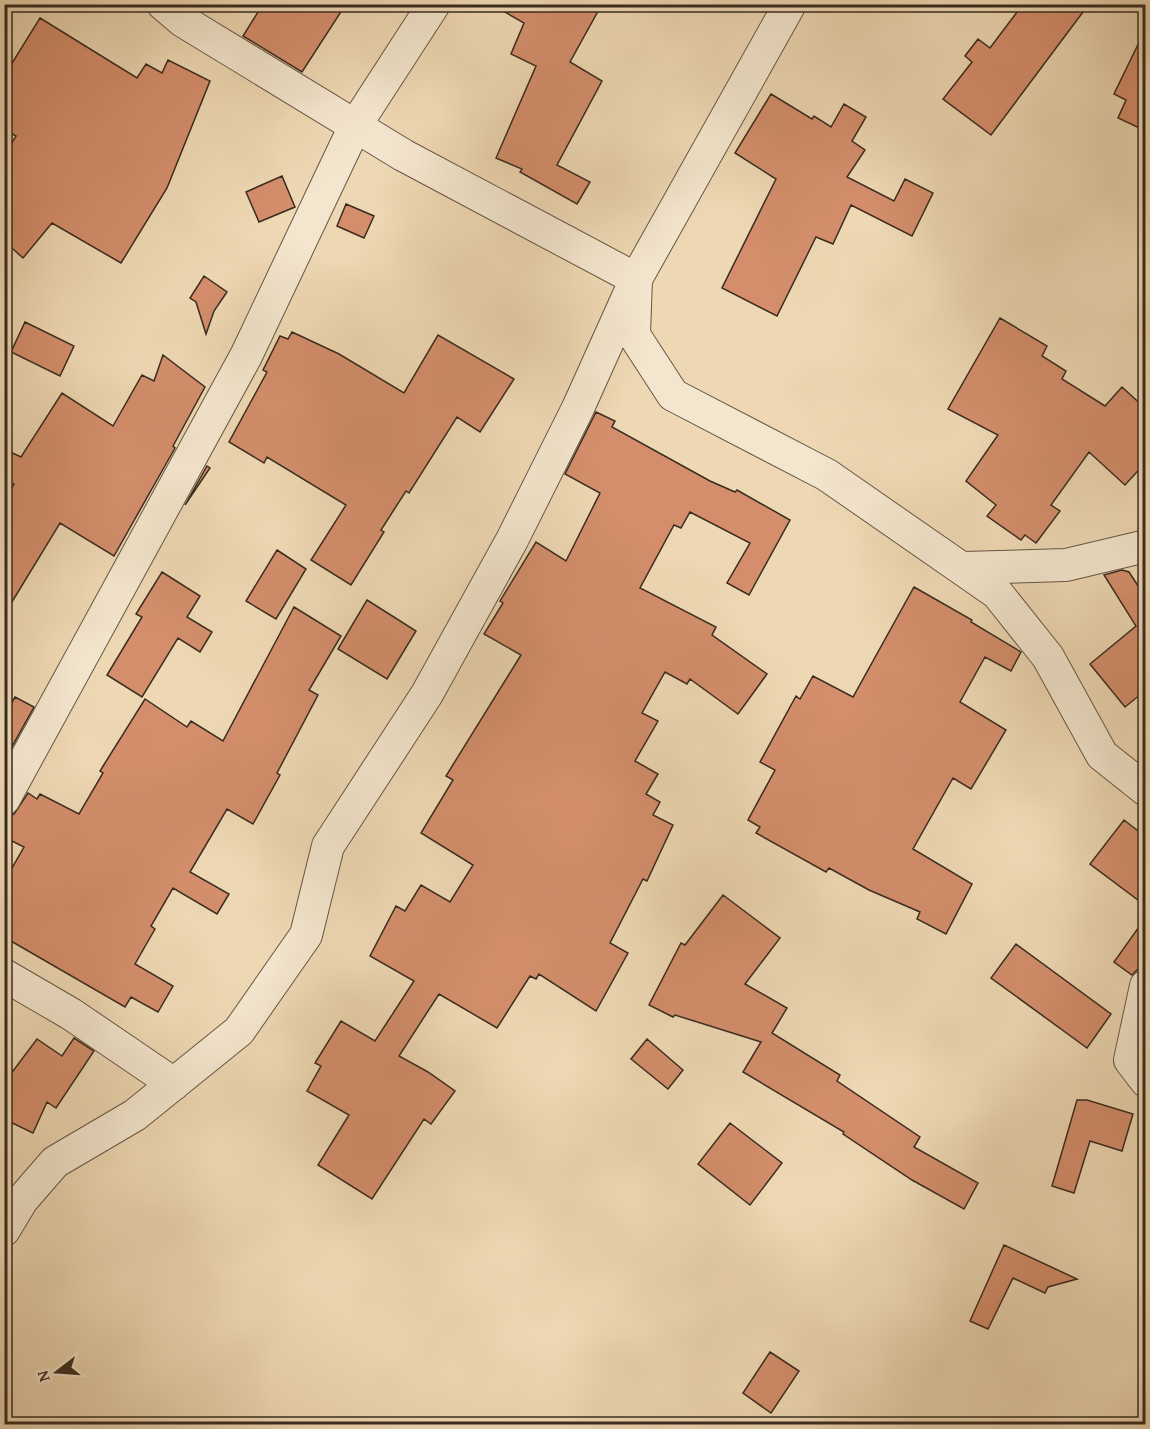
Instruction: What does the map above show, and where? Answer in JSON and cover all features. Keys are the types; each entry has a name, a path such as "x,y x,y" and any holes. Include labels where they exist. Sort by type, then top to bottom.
{"street":[{"path":"163,4 183,21 403,155 636,279"},
{"path":"4,799 246,356 355,126 434,4"},
{"path":"4,1230 22,1200 55,1162 135,1115 239,1031 306,935 328,846 427,693 512,540 578,408 636,279 790,4"},
{"path":"636,279 634,335 673,395 827,475 997,593 1048,657 1102,754 1146,790"},
{"path":"964,568 1066,565 1146,546"},
{"path":"4,975 71,1014 174,1083"},
{"path":"1146,986 1130,1060 1146,1081"}],"building":[{"path":"263,4 346,4 302,72 243,36"},
{"path":"491,4 602,4 570,62 602,81 557,165 590,182 577,204 520,172 522,169 496,158 536,66 511,54 524,23"},
{"path":"1023,4 1089,4 991,135 943,99 972,62 965,56 978,39 990,48"},
{"path":"40,18 137,78 146,64 162,73 168,60 210,81 167,188 121,263 52,223 23,258 4,241 4,156 16,136 4,129 4,76"},
{"path":"1146,28 1146,131 1118,118 1126,100 1114,94"},
{"path":"771,94 812,119 814,116 831,127 844,104 866,117 852,141 865,150 847,177 894,201 905,179 933,193 912,236 851,205 833,244 816,237 777,316 722,288 776,179 735,153"},
{"path":"282,176 295,207 259,222 246,192"},
{"path":"346,204 374,216 364,238 337,226"},
{"path":"204,276 227,292 214,311 206,334 196,302 190,298"},
{"path":"1000,318 1047,346 1042,356 1066,371 1062,379 1105,406 1122,387 1146,409 1146,462 1125,485 1089,452 1051,505 1060,511 1036,543 1025,535 1021,540 987,516 996,505 966,481 998,435 948,409"},
{"path":"25,322 74,346 60,376 11,352"},
{"path":"292,332 339,354 404,393 438,335 514,379 480,432 457,417 409,493 406,491 381,530 384,532 351,585 311,560 346,505 267,457 264,463 229,442 267,372 263,370 280,336 288,339"},
{"path":"163,355 205,387 173,446 175,448 114,556 60,523 4,615 4,502 14,484 4,479 4,449 21,457 62,393 113,426 142,375 154,381"},
{"path":"596,412 615,421 612,427 710,481 735,492 737,490 790,520 749,595 727,583 750,543 690,512 681,528 674,525 640,588 716,627 712,635 767,674 738,714 690,679 687,684 665,672 642,713 658,721 635,761 658,774 646,794 660,802 653,815 673,825 647,881 643,879 610,943 628,953 596,1011 539,974 536,979 530,976 497,1028 439,994 399,1056 428,1072 455,1091 431,1124 424,1119 372,1199 318,1165 349,1115 307,1091 321,1066 315,1063 341,1021 375,1041 414,981 370,956 396,906 405,911 421,885 450,902 473,865 421,833 453,780 446,776 521,655 484,634 503,603 500,601 536,542 566,561 600,493 565,474"},
{"path":"207,466 210,468 185,505"},
{"path":"277,550 306,569 276,619 246,601"},
{"path":"1122,570 1129,572 1146,598 1146,690 1125,707 1090,664 1136,626 1104,575"},
{"path":"162,572 200,596 187,617 212,632 200,652 178,638 142,697 107,675 142,617 136,614"},
{"path":"914,587 972,620 971,622 1021,652 1011,671 985,657 960,702 1006,730 971,789 953,778 913,849 972,884 946,934 917,919 920,912 869,890 829,868 826,872 756,833 760,827 748,820 775,770 760,762 796,696 800,699 813,676 853,697"},
{"path":"367,600 416,631 387,679 338,649"},
{"path":"294,607 341,636 309,690 318,695 277,773 280,775 253,824 227,809 190,872 229,894 217,914 173,888 151,926 155,929 135,964 173,986 158,1012 131,997 125,1007 4,937 4,882 24,847 4,837 4,817 14,814 28,793 37,799 40,794 79,814 103,773 100,771 145,699 187,727 191,721 223,741"},
{"path":"15,697 34,707 4,761 4,716"},
{"path":"1124,820 1146,837 1146,906 1090,864"},
{"path":"723,895 780,938 745,984 787,1008 772,1033 840,1075 837,1081 920,1137 914,1147 978,1183 964,1209 912,1180 843,1134 844,1132 743,1072 761,1042 675,1015 673,1017 649,1005 681,943 685,945"},
{"path":"1146,917 1146,969 1137,970 1132,975 1114,962"},
{"path":"1016,944 1111,1014 1087,1048 991,978"},
{"path":"74,1038 94,1051 56,1108 47,1102 33,1133 4,1119 4,1083 37,1039 62,1056"},
{"path":"647,1039 683,1070 668,1089 631,1059"},
{"path":"1077,1100 1087,1100 1133,1114 1122,1151 1090,1141 1074,1193 1052,1186"},
{"path":"730,1123 782,1163 750,1205 698,1164"},
{"path":"1004,1245 1077,1279 1048,1287 1045,1293 1013,1278 988,1329 970,1321"},
{"path":"770,1352 799,1371 771,1413 743,1393"}]}
